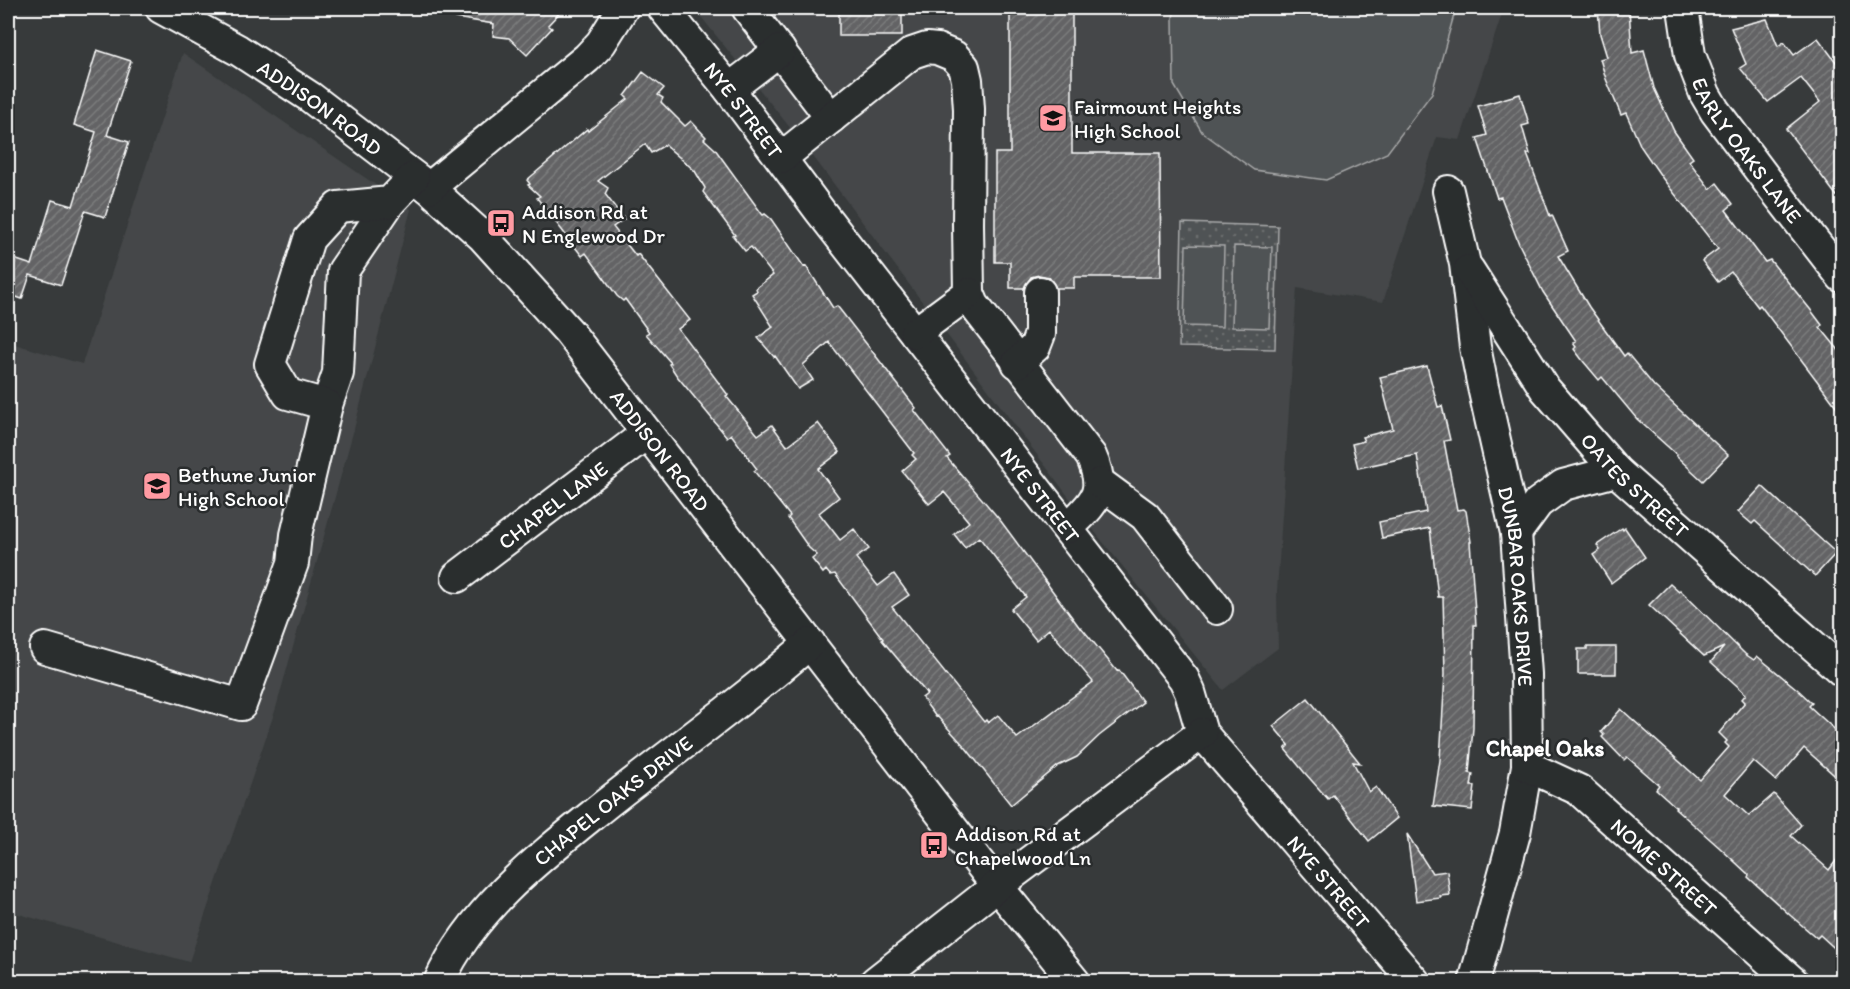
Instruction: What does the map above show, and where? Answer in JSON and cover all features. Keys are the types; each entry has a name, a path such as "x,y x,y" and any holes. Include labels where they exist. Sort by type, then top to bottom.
{"street":[{"name":"ADDISON ROAD","path":"161,8 232,46 310,97 421,182 483,237 569,332 997,885 1075,981"},
{"path":"45,648 241,705 293,563 296,535 327,405 338,373 343,271 390,202 421,182 587,58 601,43 623,8"},
{"name":"NYE STREET","path":"663,8 729,89 1184,679 1202,733 1415,981"},
{"path":"747,8 831,118"},
{"name":"EARLY OAKS LANE","path":"1683,8 1690,55 1705,94 1715,111 1842,277"},
{"path":"781,158 912,53 927,48 937,49 954,56 964,67 969,109 969,293 974,305 1017,363 1091,456 1100,483 1095,500 1068,528"},
{"path":"729,89 780,50"},
{"name":"DUNBAR OAKS DRIVE","path":"1448,191 1465,264 1479,367 1516,532 1526,674 1527,766 1515,833 1473,981"},
{"path":"327,405 288,394 270,364 309,239 338,207 390,202"},
{"name":"OATES STREET","path":"1465,264 1545,389 1616,471 1842,671"},
{"path":"1017,363 1035,347 1040,334 1040,292"},
{"path":"915,333 969,293"},
{"name":"CHAPEL LANE","path":"457,577 647,433"},
{"path":"1516,532 1538,503 1563,485 1616,471"},
{"path":"1100,483 1145,516 1217,609"},
{"name":"CHAPEL OAKS DRIVE","path":"439,981 458,948 477,922 534,864 684,742 770,678 810,643"},
{"path":"875,981 997,885 1202,733"},
{"name":"NOME STREET","path":"1527,766 1579,790 1793,981"}],"shaded area":[{"path":"694,8 1504,8 1460,140 1437,137 1383,302 1297,288 1277,591 1278,648 1223,690 1098,536 815,159"},
{"path":"1176,8 1456,8 1432,93 1387,153 1326,180 1254,170 1202,132 1174,85 1173,17"},
{"path":"183,53 411,209 354,429 276,708 189,962 8,911 8,342 82,364"},
{"path":"1182,223 1278,226 1275,349 1179,347"},
{"path":"1186,245 1224,246 1222,327 1184,326"},
{"path":"1234,246 1272,247 1269,328 1232,327"}],"building":[{"path":"457,8 564,8 548,25 552,28 527,55 509,38 493,36 494,24 456,18"},
{"path":"839,8 902,8 902,36 839,36"},
{"path":"1010,8 1072,8 1072,153 1160,153 1161,277 1074,277 1074,288 1056,288 1049,277 1039,275 1031,277 1024,288 1010,288 1010,262 995,262 995,153 1010,153"},
{"path":"1598,8 1629,8 1632,53 1644,50 1654,88 1674,131 1693,158 1689,161 1710,189 1717,183 1733,204 1726,210 1765,262 1770,260 1810,309 1822,325 1820,327 1842,354 1842,414 1760,305 1758,307 1731,272 1718,282 1702,261 1718,249 1641,147 1626,113 1621,115 1606,79 1600,59 1607,57 1600,34"},
{"path":"1767,19 1778,46 1784,42 1794,55 1818,38 1836,62 1842,59 1842,203 1786,129 1820,102 1801,78 1768,102 1740,68 1746,64 1731,28"},
{"path":"97,50 131,61 107,135 129,142 105,217 85,211 61,285 30,275 22,299 8,294 8,257 32,265 52,200 73,206 96,132 74,125"},
{"path":"643,72 664,88 658,95 663,98 661,102 685,126 691,121 706,137 704,139 715,149 762,214 771,219 804,267 806,266 833,308 837,306 916,408 914,410 950,456 947,458 1000,520 1080,628 1117,671 1119,670 1143,702 1099,736 1077,757 1058,766 1011,805 966,748 936,717 922,698 927,694 882,640 835,574 830,575 826,570 823,573 812,559 817,555 809,548 788,518 790,516 754,471 757,469 731,434 727,437 677,376 669,364 671,363 646,334 649,332 625,299 623,301 617,296 586,253 582,256 537,198 540,196 528,185 530,184 527,180 587,129 588,131 628,99 625,96","holes":["645,144 651,153 665,145 695,171 705,188 703,192 735,235 733,236 745,251 751,247 773,275 752,294 773,327 758,338 775,356 798,389 813,380 803,365 829,342 914,453 912,455 916,459 902,471 929,504 944,492 969,522 954,534 965,548 979,537 1026,597 1011,609 1036,640 1049,629 1093,682 1017,738 998,715 988,723 986,720 984,722 892,607 909,595 894,574 878,586 856,558 869,549 854,529 840,540 819,513 839,497 818,469 840,452 818,423 787,446 772,425 758,435 726,396 728,395 678,329 690,320 638,254 636,256 613,227 624,219 605,194 608,188 598,181"]},
{"path":"1520,94 1529,124 1522,126 1530,154 1527,154 1550,216 1552,215 1568,251 1558,256 1589,307 1624,356 1627,353 1654,386 1728,455 1703,481 1637,419 1602,377 1599,380 1574,349 1576,347 1573,343 1576,341 1543,292 1519,244 1501,197 1497,198 1477,138 1487,135 1478,106"},
{"path":"1427,366 1438,407 1442,406 1450,440 1444,441 1457,510 1466,511 1471,542 1476,625 1474,625 1473,728 1469,773 1473,774 1471,786 1475,786 1472,810 1433,806 1440,760 1445,674 1443,597 1438,597 1430,528 1382,538 1379,522 1426,512 1417,455 1358,468 1352,444 1364,441 1362,437 1393,429 1380,377"},
{"path":"1762,486 1836,553 1815,576 1755,521 1752,524 1738,512"},
{"path":"1622,528 1623,530 1625,528 1645,557 1611,583 1593,555 1600,550 1597,545"},
{"path":"1670,584 1679,592 1680,590 1745,654 1754,660 1757,656 1797,689 1812,703 1809,706 1842,736 1842,782 1804,748 1776,781 1753,761 1725,794 1749,816 1774,794 1801,825 1791,836 1829,870 1842,853 1842,955 1820,935 1817,938 1748,877 1749,875 1656,789 1659,785 1627,757 1624,760 1602,737 1604,735 1601,732 1621,709 1700,780 1729,747 1725,743 1727,741 1719,733 1745,702 1742,699 1746,694 1711,662 1724,647 1704,656 1649,605"},
{"path":"1587,647 1616,647 1616,674 1578,674 1578,649 1587,649"},
{"path":"1308,698 1360,763 1353,762 1369,792 1376,787 1397,818 1369,841 1333,795 1328,799 1304,772 1285,749 1289,745 1273,726"},
{"path":"1407,834 1432,873 1447,871 1450,895 1416,901"}],"place":[{"name":"Fairmount Heights High School","path":"1053,118"},
{"name":"Addison Rd at N Englewood Dr","path":"501,223"},
{"name":"Bethune Junior High School","path":"157,486"},
{"name":"Addison Rd at Chapelwood Ln","path":"934,845"}],"district":[{"name":"Chapel Oaks","path":"1545,748"}]}
